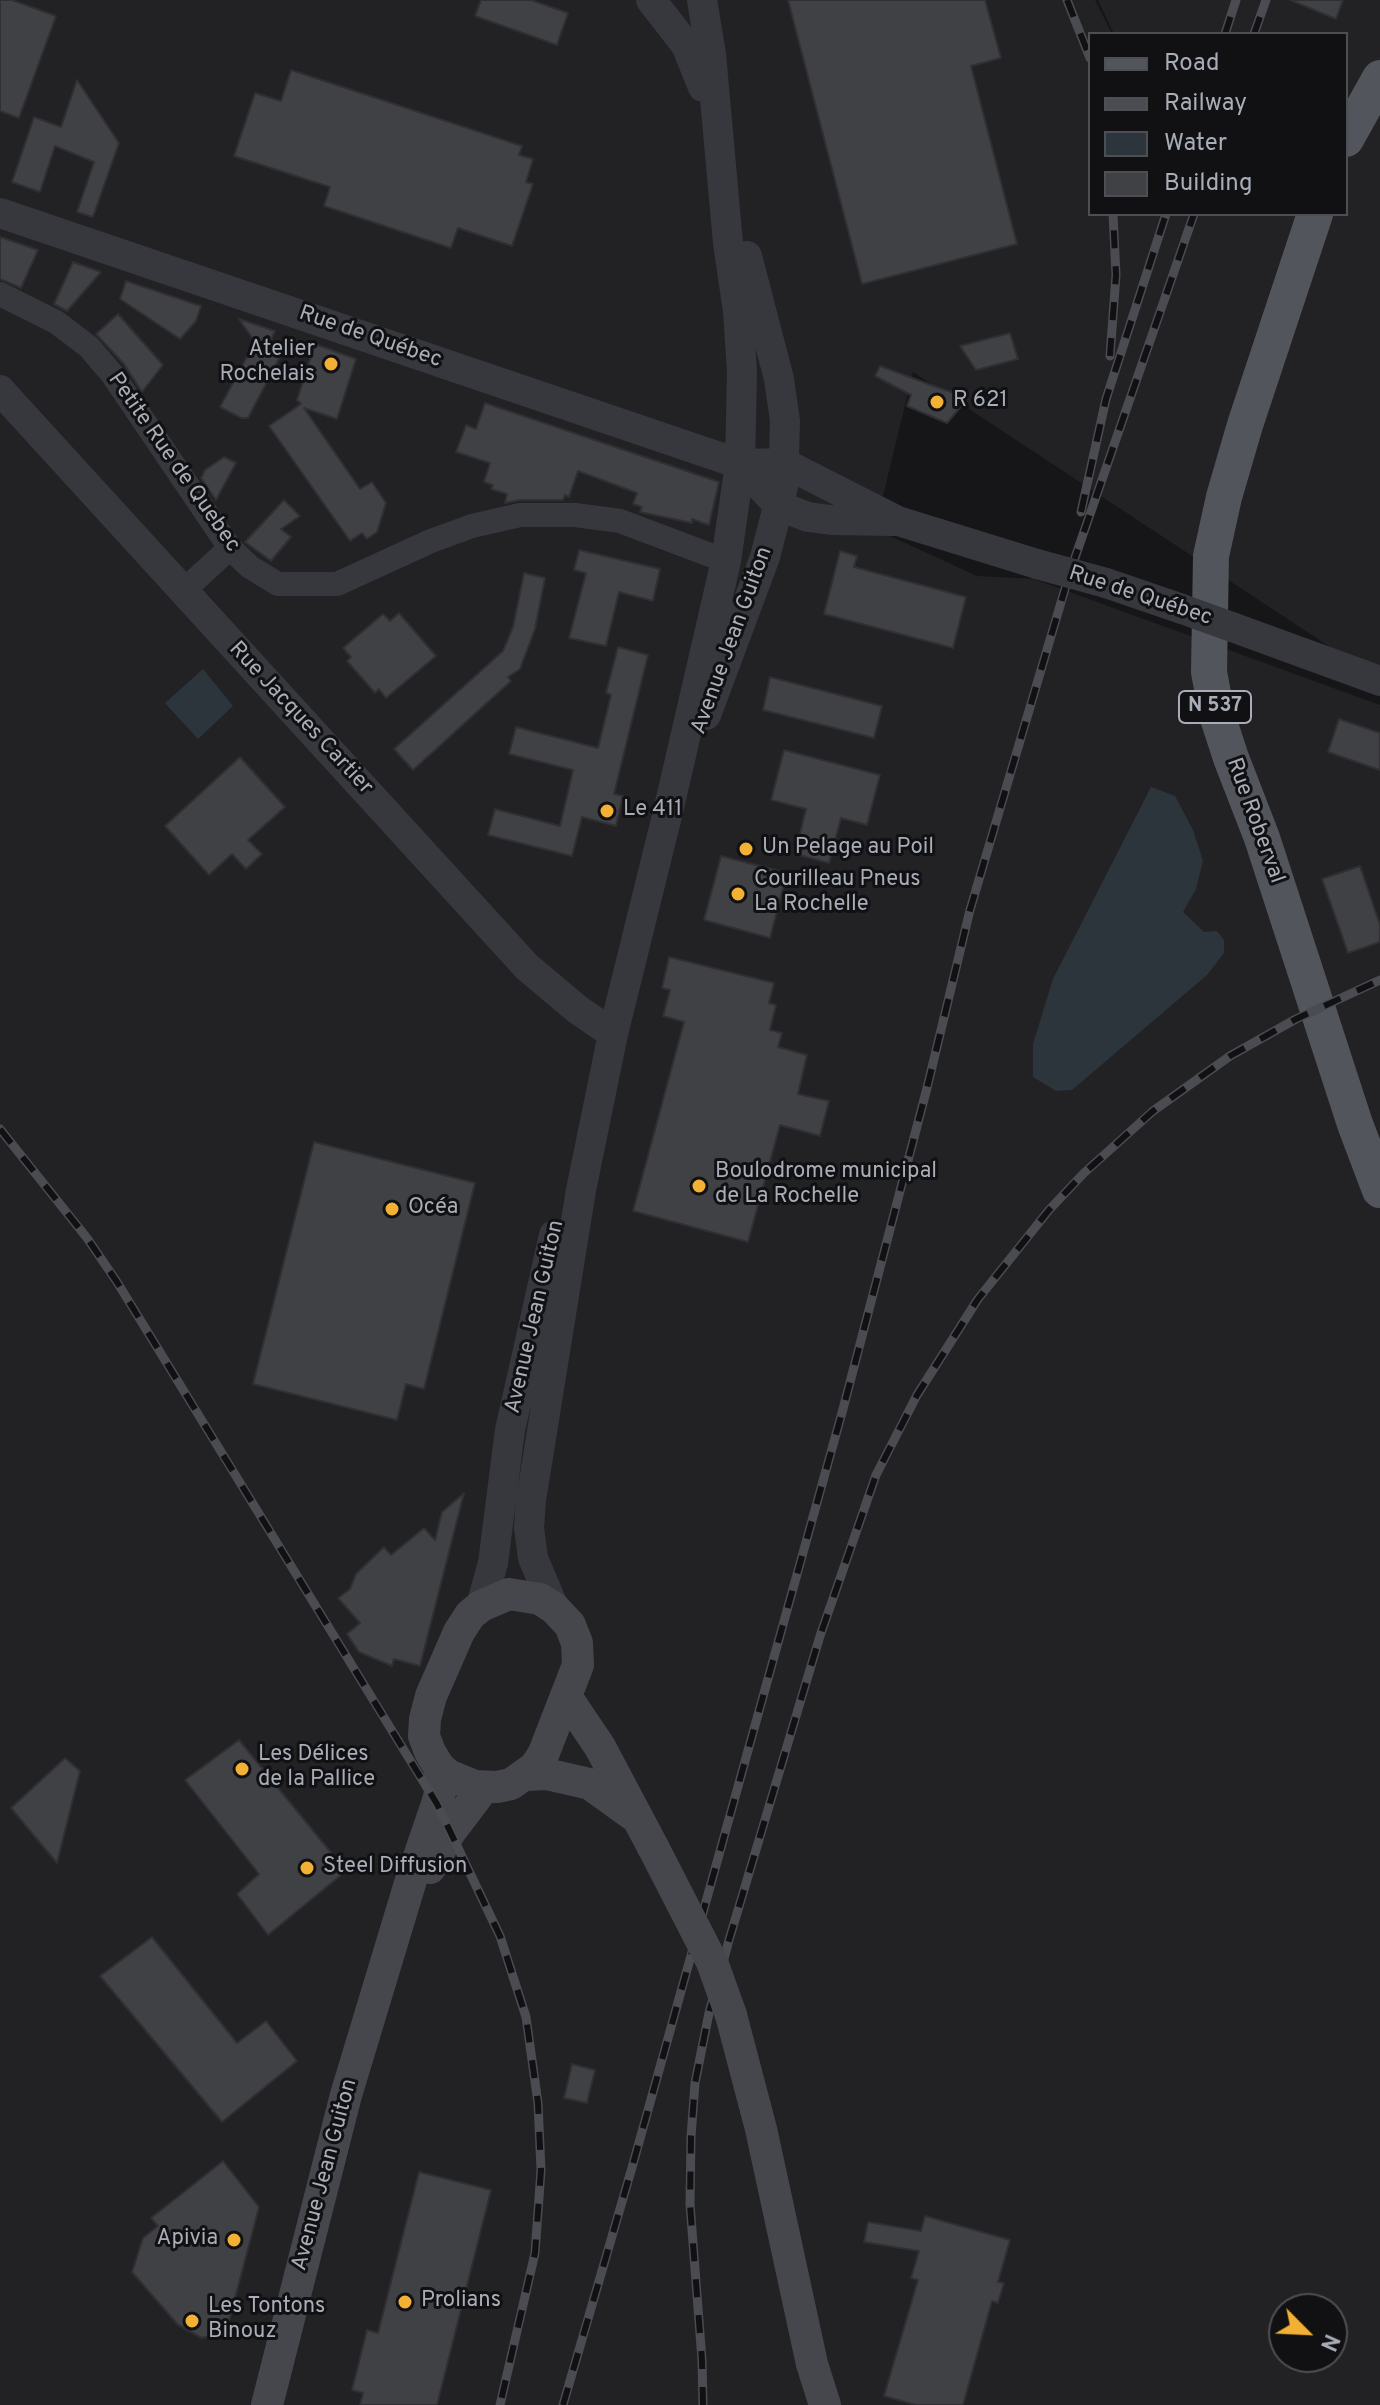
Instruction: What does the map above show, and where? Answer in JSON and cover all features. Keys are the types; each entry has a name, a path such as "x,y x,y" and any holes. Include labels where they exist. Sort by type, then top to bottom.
{"main road":[{"path":"1348,135 1380,78"},
{"name":"Rue Roberval","path":"1314,216 1224,497 1211,556 1209,672 1217,715 1231,758 1262,838 1355,1124 1380,1190"},
{"path":"509,1594 540,1599 554,1608 570,1625 577,1643 578,1665 543,1755 527,1775 511,1784 484,1787 463,1783 439,1767 424,1736 431,1696 459,1632 470,1615 481,1606 509,1594"},
{"path":"567,1698 600,1747 712,1962 751,2087 798,2309 825,2405"},
{"name":"Avenue Jean Guiton","path":"267,2405 346,2095 390,1946 437,1804 441,1789 439,1767"},
{"path":"527,1775 546,1774 590,1784 636,1817"},
{"name":"Avenue Jean Guiton","path":"390,1946 450,1832 484,1787"}],"street":[{"path":"651,0 686,45 700,74 716,131"},
{"path":"702,0 711,54 716,131 724,178 742,372 766,477"},
{"path":"724,178 779,379 785,421 766,477"},
{"name":"Rue de Québec","path":"0,213 766,477 898,521 1106,583 1380,681"},
{"name":"Petite Rue de Quebec","path":"0,294 56,322 89,347 112,374 230,548 250,567 278,584 337,584 431,541 472,526 520,515 575,515 620,521 726,561"},
{"name":"Rue Jacques Cartier","path":"0,390 527,967 577,1009 613,1034"},
{"name":"Rue de Québec","path":"766,477 808,517 898,521"},
{"name":"Avenue Jean Guiton","path":"481,1606 493,1563 510,1430 546,1328 581,1190 613,1034 726,561 766,477"},
{"name":"Avenue Jean Guiton","path":"667,816 765,557 766,477"},
{"path":"183,591 230,548"},
{"name":"Avenue Jean Guiton","path":"546,1328 529,1528 533,1558 554,1608"}],"shaded area":[{"path":"0,0 1095,0 1111,32 1088,32 1088,216 1348,216 1348,32 1113,32 1098,0 1380,0 1380,680 913,372 875,529 977,576 1034,579 1380,705 1380,2405 0,2405"}],"water":[{"path":"203,669 233,706 198,739 165,703"},
{"path":"1151,787 1175,796 1193,830 1203,861 1196,889 1183,912 1204,932 1217,931 1224,940 1224,953 1207,975 1072,1090 1056,1091 1033,1077 1033,1044 1053,979"}],"building":[{"path":"0,0 12,0 56,16 19,118 0,111"},
{"path":"481,0 531,0 568,13 557,45 475,16"},
{"path":"788,0 985,0 1001,58 971,66 1017,244 862,284"},
{"path":"1290,0 1343,0 1336,19"},
{"path":"291,70 522,146 519,155 533,159 526,182 533,184 512,246 458,228 451,248 324,206 330,187 234,156 255,93 281,101"},
{"path":"77,80 119,143 93,217 77,212 94,162 55,146 40,192 12,182 34,117 61,127"},
{"path":"0,237 38,250 21,288 0,279"},
{"path":"73,262 101,272 67,311 54,304"},
{"path":"126,281 201,306 196,321 180,339 120,299"},
{"path":"118,314 163,365 142,392 124,364 96,334"},
{"path":"239,319 275,331 271,340 281,355 248,418 241,418 220,407 255,342"},
{"path":"1010,333 1018,359 976,370 960,346"},
{"path":"315,344 356,359 337,419 304,408 360,489 372,482 386,503 377,532 367,539 362,533 350,541 269,426 301,404 297,400"},
{"name":"R 621","path":"880,366 968,398 947,423 907,406 911,395 875,376"},
{"path":"485,403 719,482 709,525 692,519 692,523 640,512 642,507 633,504 637,493 578,471 569,497 565,495 563,500 505,503 507,494 491,489 493,485 484,482 490,463 456,452 466,425 476,429"},
{"path":"224,457 236,463 216,500 201,478 205,470"},
{"path":"284,500 300,516 281,529 291,537 271,561 245,542"},
{"path":"579,550 660,569 653,601 619,592 606,646 569,638 586,573 574,570"},
{"path":"840,551 857,556 854,567 966,597 953,648 824,614"},
{"path":"524,573 545,578 535,629 520,669 508,677 511,681 413,770 394,749 503,651 513,627"},
{"path":"399,613 436,656 386,698 379,689 375,693 347,661 351,657 343,648 383,614 390,621"},
{"path":"618,647 648,655 614,794 623,796 616,826 582,817 572,856 488,835 495,809 560,826 573,770 509,754 516,727 598,748 611,695 606,693"},
{"path":"770,677 882,706 874,738 763,710"},
{"path":"1339,719 1380,733 1380,770 1328,752"},
{"path":"784,750 880,775 867,825 841,818 829,863 795,854 806,809 771,800"},
{"path":"240,757 285,807 248,840 262,854 246,869 232,854 209,875 165,826"},
{"path":"721,856 787,873 770,938 704,920"},
{"path":"1360,866 1380,925 1380,942 1348,953 1322,879"},
{"path":"669,957 774,983 769,1003 776,1005 770,1030 782,1033 778,1047 807,1055 798,1094 829,1101 820,1136 780,1125 748,1242 633,1211 684,1022 663,1016 670,990 662,988"},
{"path":"314,1142 475,1183 424,1389 406,1384 397,1420 253,1384"},
{"path":"464,1493 420,1666 394,1659 392,1666 359,1652 347,1634 360,1623 338,1598 350,1589 356,1574 384,1547 391,1555 424,1528 435,1540 442,1512"},
{"path":"239,1740 346,1871 268,1935 237,1894 259,1874 185,1780"},
{"path":"65,1758 80,1771 57,1863 11,1808"},
{"path":"152,1937 237,2043 266,2021 297,2061 222,2122 100,1976"},
{"path":"572,2064 595,2070 587,2103 564,2098"},
{"path":"223,2161 259,2207 228,2325 216,2334 202,2338 178,2325 132,2272 143,2238 158,2226 151,2218"},
{"path":"419,2172 491,2190 437,2405 360,2405 363,2393 352,2390 367,2330 378,2333"},
{"path":"925,2216 1010,2240 998,2282 1004,2283 998,2303 992,2301 963,2405 916,2405 884,2396 918,2280 911,2278 919,2251 864,2242 868,2222 921,2231"}],"railway":[{"path":"1067,0 1088,53"},
{"path":"1226,32 1236,0"},
{"path":"1255,32 1266,0"},
{"path":"1110,356 1116,275 1113,216"},
{"path":"1081,512 1106,399 1165,216"},
{"path":"563,2405 843,1409 970,910 1070,572 1193,216"},
{"path":"703,2405 690,2204 695,2083 709,2013 729,1940 820,1636 876,1475 917,1395 978,1299 1049,1210 1084,1173 1153,1111 1230,1056 1296,1019 1380,980"},
{"path":"0,1129 87,1238 117,1282 437,1804 500,1936 526,2017 538,2103 541,2170 535,2253 500,2405"}],"place":[{"name":"Atelier Rochelais","path":"331,364"},
{"name":"R 621","path":"937,402"},
{"name":"Le 411","path":"607,811"},
{"name":"Un Pelage au Poil","path":"746,849"},
{"name":"Courilleau Pneus La Rochelle","path":"738,894"},
{"name":"Boulodrome municipal de La Rochelle","path":"699,1186"},
{"name":"Océa","path":"392,1209"},
{"name":"Les Délices de la Pallice","path":"242,1769"},
{"name":"Steel Diffusion","path":"307,1868"},
{"name":"Apivia","path":"234,2240"},
{"name":"Prolians","path":"405,2302"},
{"name":"Les Tontons Binouz","path":"192,2321"}]}
